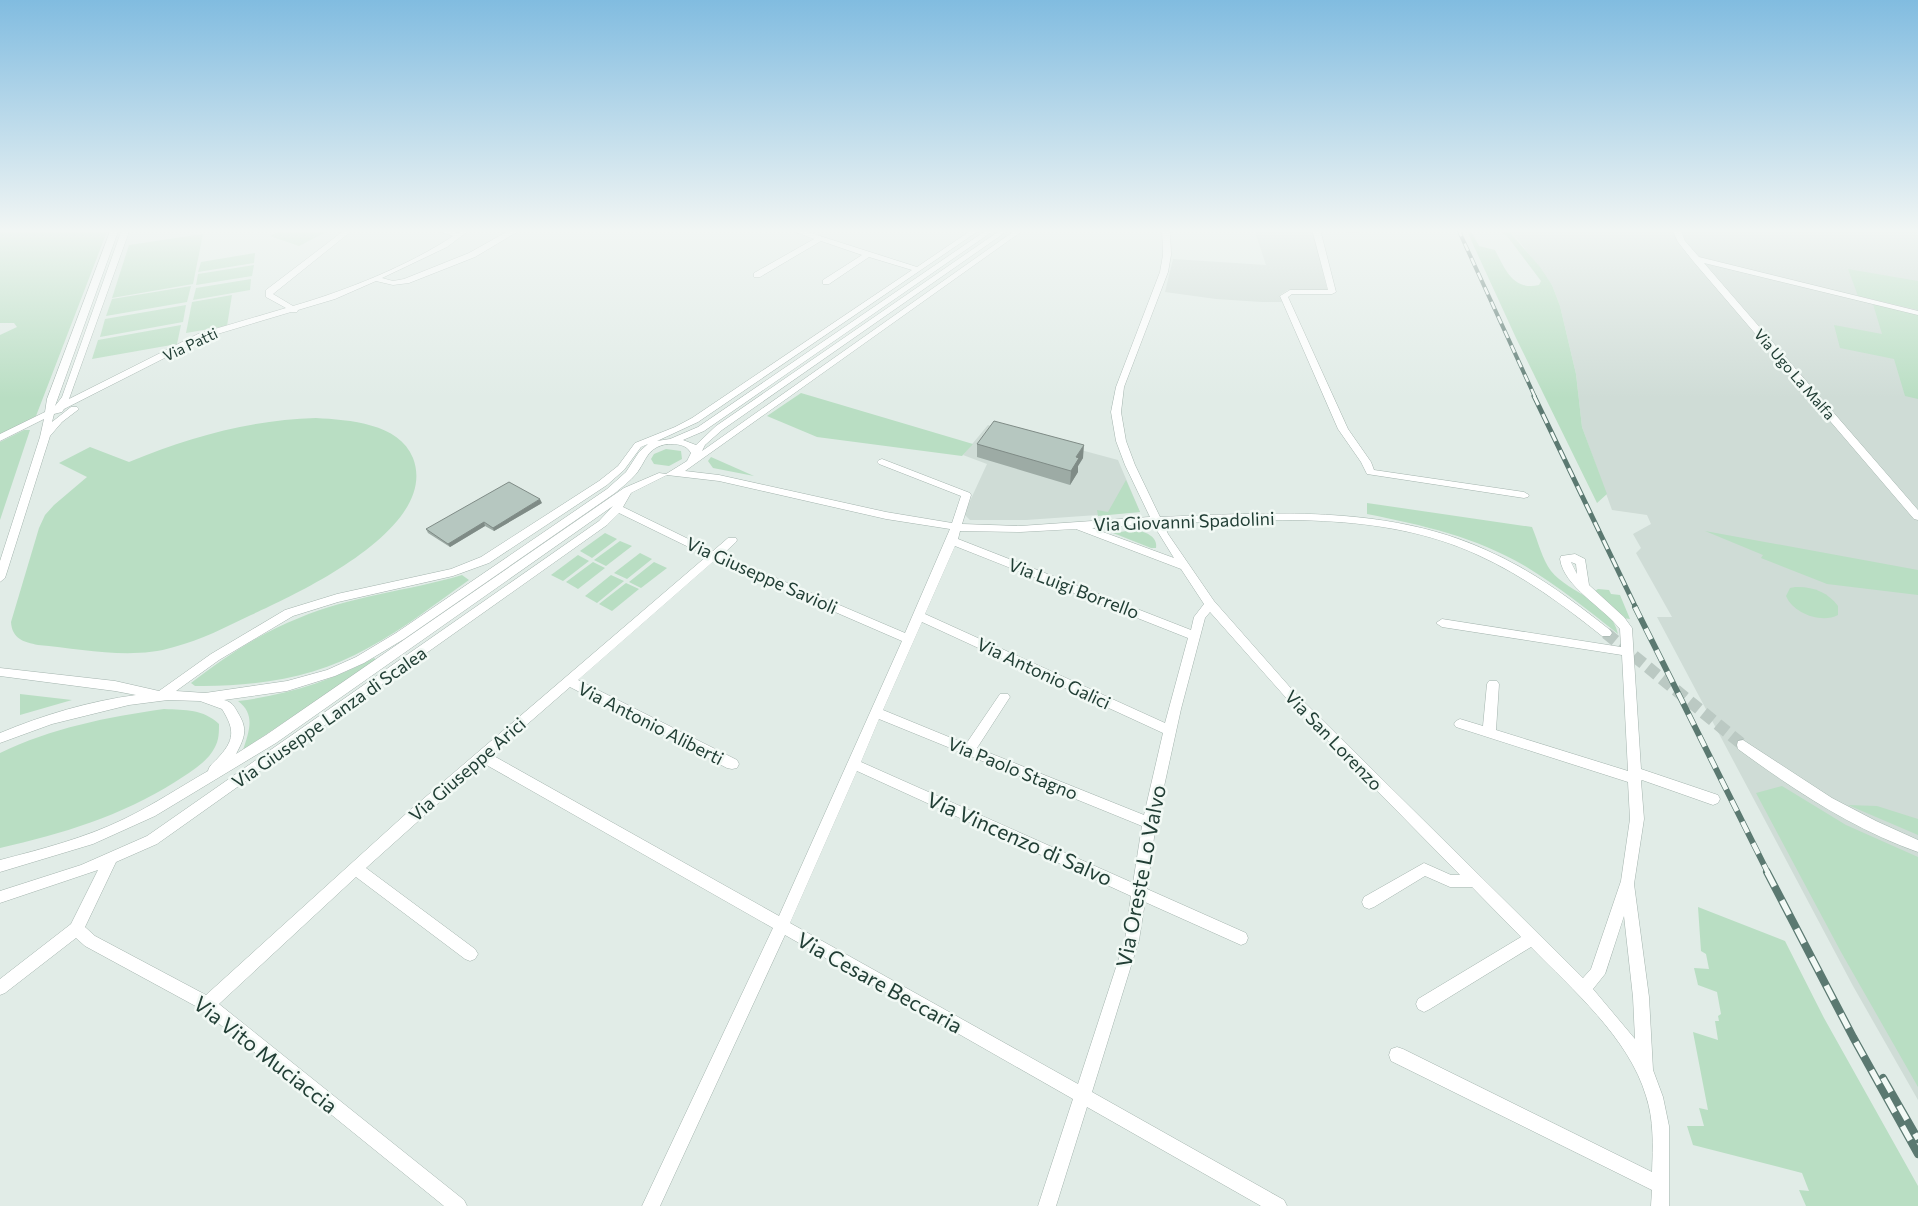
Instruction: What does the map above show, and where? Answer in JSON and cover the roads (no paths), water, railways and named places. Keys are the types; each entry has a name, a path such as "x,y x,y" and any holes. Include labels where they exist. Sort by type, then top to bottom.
{"street":[{"path":"46,436 52,399 94,285"},
{"path":"0,578 46,436 66,397 106,285"},
{"path":"278,285 269,292 269,295 294,310"},
{"name":"Via Patti","path":"0,438 209,333 294,310 325,300 358,285"},
{"path":"0,738 45,720 82,710 160,696 215,657 289,614 336,598 470,567 491,557 610,477 621,468 638,446 690,423 895,285"},
{"path":"671,441 697,432 911,285"},
{"path":"695,458 701,444 713,433 926,285"},
{"path":"695,458 942,285"},
{"name":"Via San Lorenzo","path":"1159,285 1124,376 1116,412 1124,449 1156,520 1210,604 1298,704 1583,989 1618,1028 1645,1073 1659,1113 1662,1141 1660,1206"},
{"path":"1330,285 1332,292 1290,292 1284,294 1284,296 1343,429 1366,462 1370,472 1524,495"},
{"name":"Via Ugo La Malfa","path":"1719,285 1918,517"},
{"path":"1804,285 1918,313"},
{"path":"46,436 59,420 79,405 161,357"},
{"path":"782,397 802,372"},
{"path":"726,412 753,381"},
{"name":"Via Giovanni Spadolini","path":"671,441 690,444 702,470 738,482"},
{"name":"Via Giuseppe Lanza di Scalea","path":"204,698 287,686 348,666 400,636 616,487 630,474 649,447 671,441"},
{"name":"Via Giuseppe Lanza di Scalea","path":"164,804 271,739 628,490 642,482 686,468 695,458"},
{"path":"639,459 640,464 646,471 666,474"},
{"path":"652,1206 781,927 952,541 966,495 882,462"},
{"name":"Via Giovanni Spadolini","path":"666,474 692,474 738,482 909,520 956,527 1001,529 1156,520 1336,518 1376,522 1466,545 1513,567 1555,594 1606,633"},
{"name":"Via Giuseppe Lanza di Scalea","path":"0,897 110,861 170,829 606,521 628,490"},
{"name":"Via Giuseppe Savioli","path":"617,508 715,556 908,639"},
{"path":"1076,525 1184,566"},
{"path":"524,535 537,542"},
{"name":"Via Giuseppe Arici","path":"207,1004 355,868 732,540"},
{"name":"Via Luigi Borrello","path":"952,541 1195,636"},
{"path":"1583,989 1597,974 1628,881 1637,819 1627,632 1623,623 1612,610 1589,591"},
{"name":"Via Oreste Lo Valvo","path":"1047,1206 1084,1096 1132,940 1149,823 1170,731 1200,617 1210,604"},
{"name":"Via Antonio Galici","path":"919,616 1170,731"},
{"path":"1442,623 1628,652"},
{"path":"0,672 115,686 160,696 204,698 224,704 234,712 239,726 235,743 216,768 164,804 116,829 0,872"},
{"name":"Via Antonio Aliberti","path":"569,681 732,764"},
{"path":"1489,733 1493,684"},
{"path":"970,750 1004,697"},
{"name":"Via Paolo Stagno","path":"877,713 1149,823"},
{"path":"1460,724 1714,798"},
{"path":"1743,745 1788,778 1842,812 1918,846"},
{"name":"Via Cesare Beccaria","path":"482,756 781,927 1278,1206"},
{"name":"Via Vincenzo di Salvo","path":"853,764 1138,890 1241,938"},
{"path":"0,866 57,851"},
{"path":"0,988 76,929 110,861"},
{"path":"355,868 470,954"},
{"path":"1369,902 1424,870 1450,881 1475,881"},
{"path":"1628,881 1641,997 1645,1073"},
{"name":"Via Vito Muciaccia","path":"76,929 90,941 207,1004 458,1206"},
{"path":"1424,1004 1532,938"},
{"path":"1397,1054 1661,1185"}],"tunnel":[{"path":"1606,633 1743,745"}],"railway":[{"path":"1484,285 1535,397"},
{"path":"1534,396 1636,608"},
{"path":"1635,607 1768,873"},
{"path":"1767,872 1853,1037 1918,1154"},
{"path":"1883,1078 1918,1139"}]}
